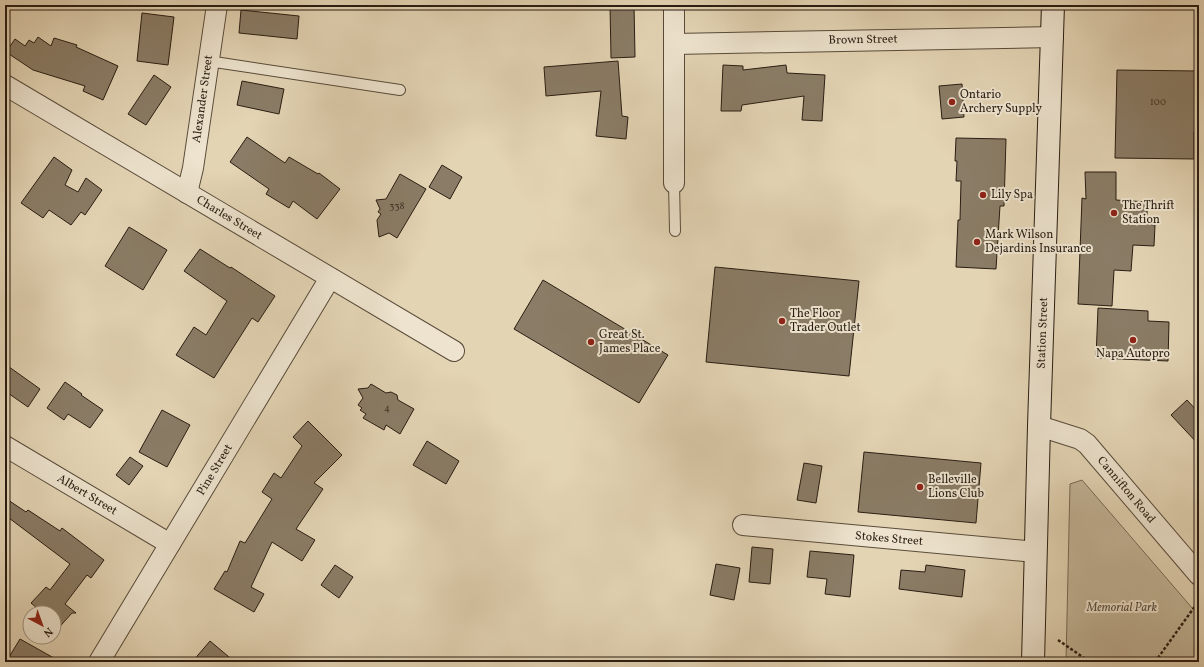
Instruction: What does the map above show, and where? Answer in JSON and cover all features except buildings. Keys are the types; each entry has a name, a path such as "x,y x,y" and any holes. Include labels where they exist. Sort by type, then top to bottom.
{"main road":[{"name":"Station Street","path":"1033,662 1053,5"}],"street":[{"name":"Alexander Street","path":"187,193 193,168 217,5"},
{"path":"674,5 674,183"},
{"name":"Brown Street","path":"674,44 1052,37"},
{"name":"Charles Street","path":"5,84 454,351"},
{"name":"Pine Street","path":"99,662 330,278"},
{"name":"Cannifton Road","path":"1040,426 1080,439 1087,444 1199,575"},
{"name":"Albert Street","path":"5,446 170,544"},
{"name":"Stokes Street","path":"743,525 1036,552"}],"lane":[{"path":"208,61 400,90"},
{"path":"674,183 675,231"}],"path":[{"path":"1155,662 1198,602"},
{"path":"1058,640 1090,662"}],"green space":[{"name":"Memorial Park","path":"1082,480 1199,616 1199,662 1066,662 1070,484"}],"place":[{"name":"Ontario Archery Supply","path":"952,102"},
{"name":"Lily Spa","path":"983,195"},
{"name":"The Thrift Station","path":"1114,213"},
{"name":"Mark Wilson Dejardins Insurance","path":"977,242"},
{"name":"The Floor Trader Outlet","path":"782,321"},
{"name":"Napa Autopro","path":"1133,340"},
{"name":"Great St. James Place","path":"591,342"},
{"name":"Belleville Lions Club","path":"920,487"}]}
